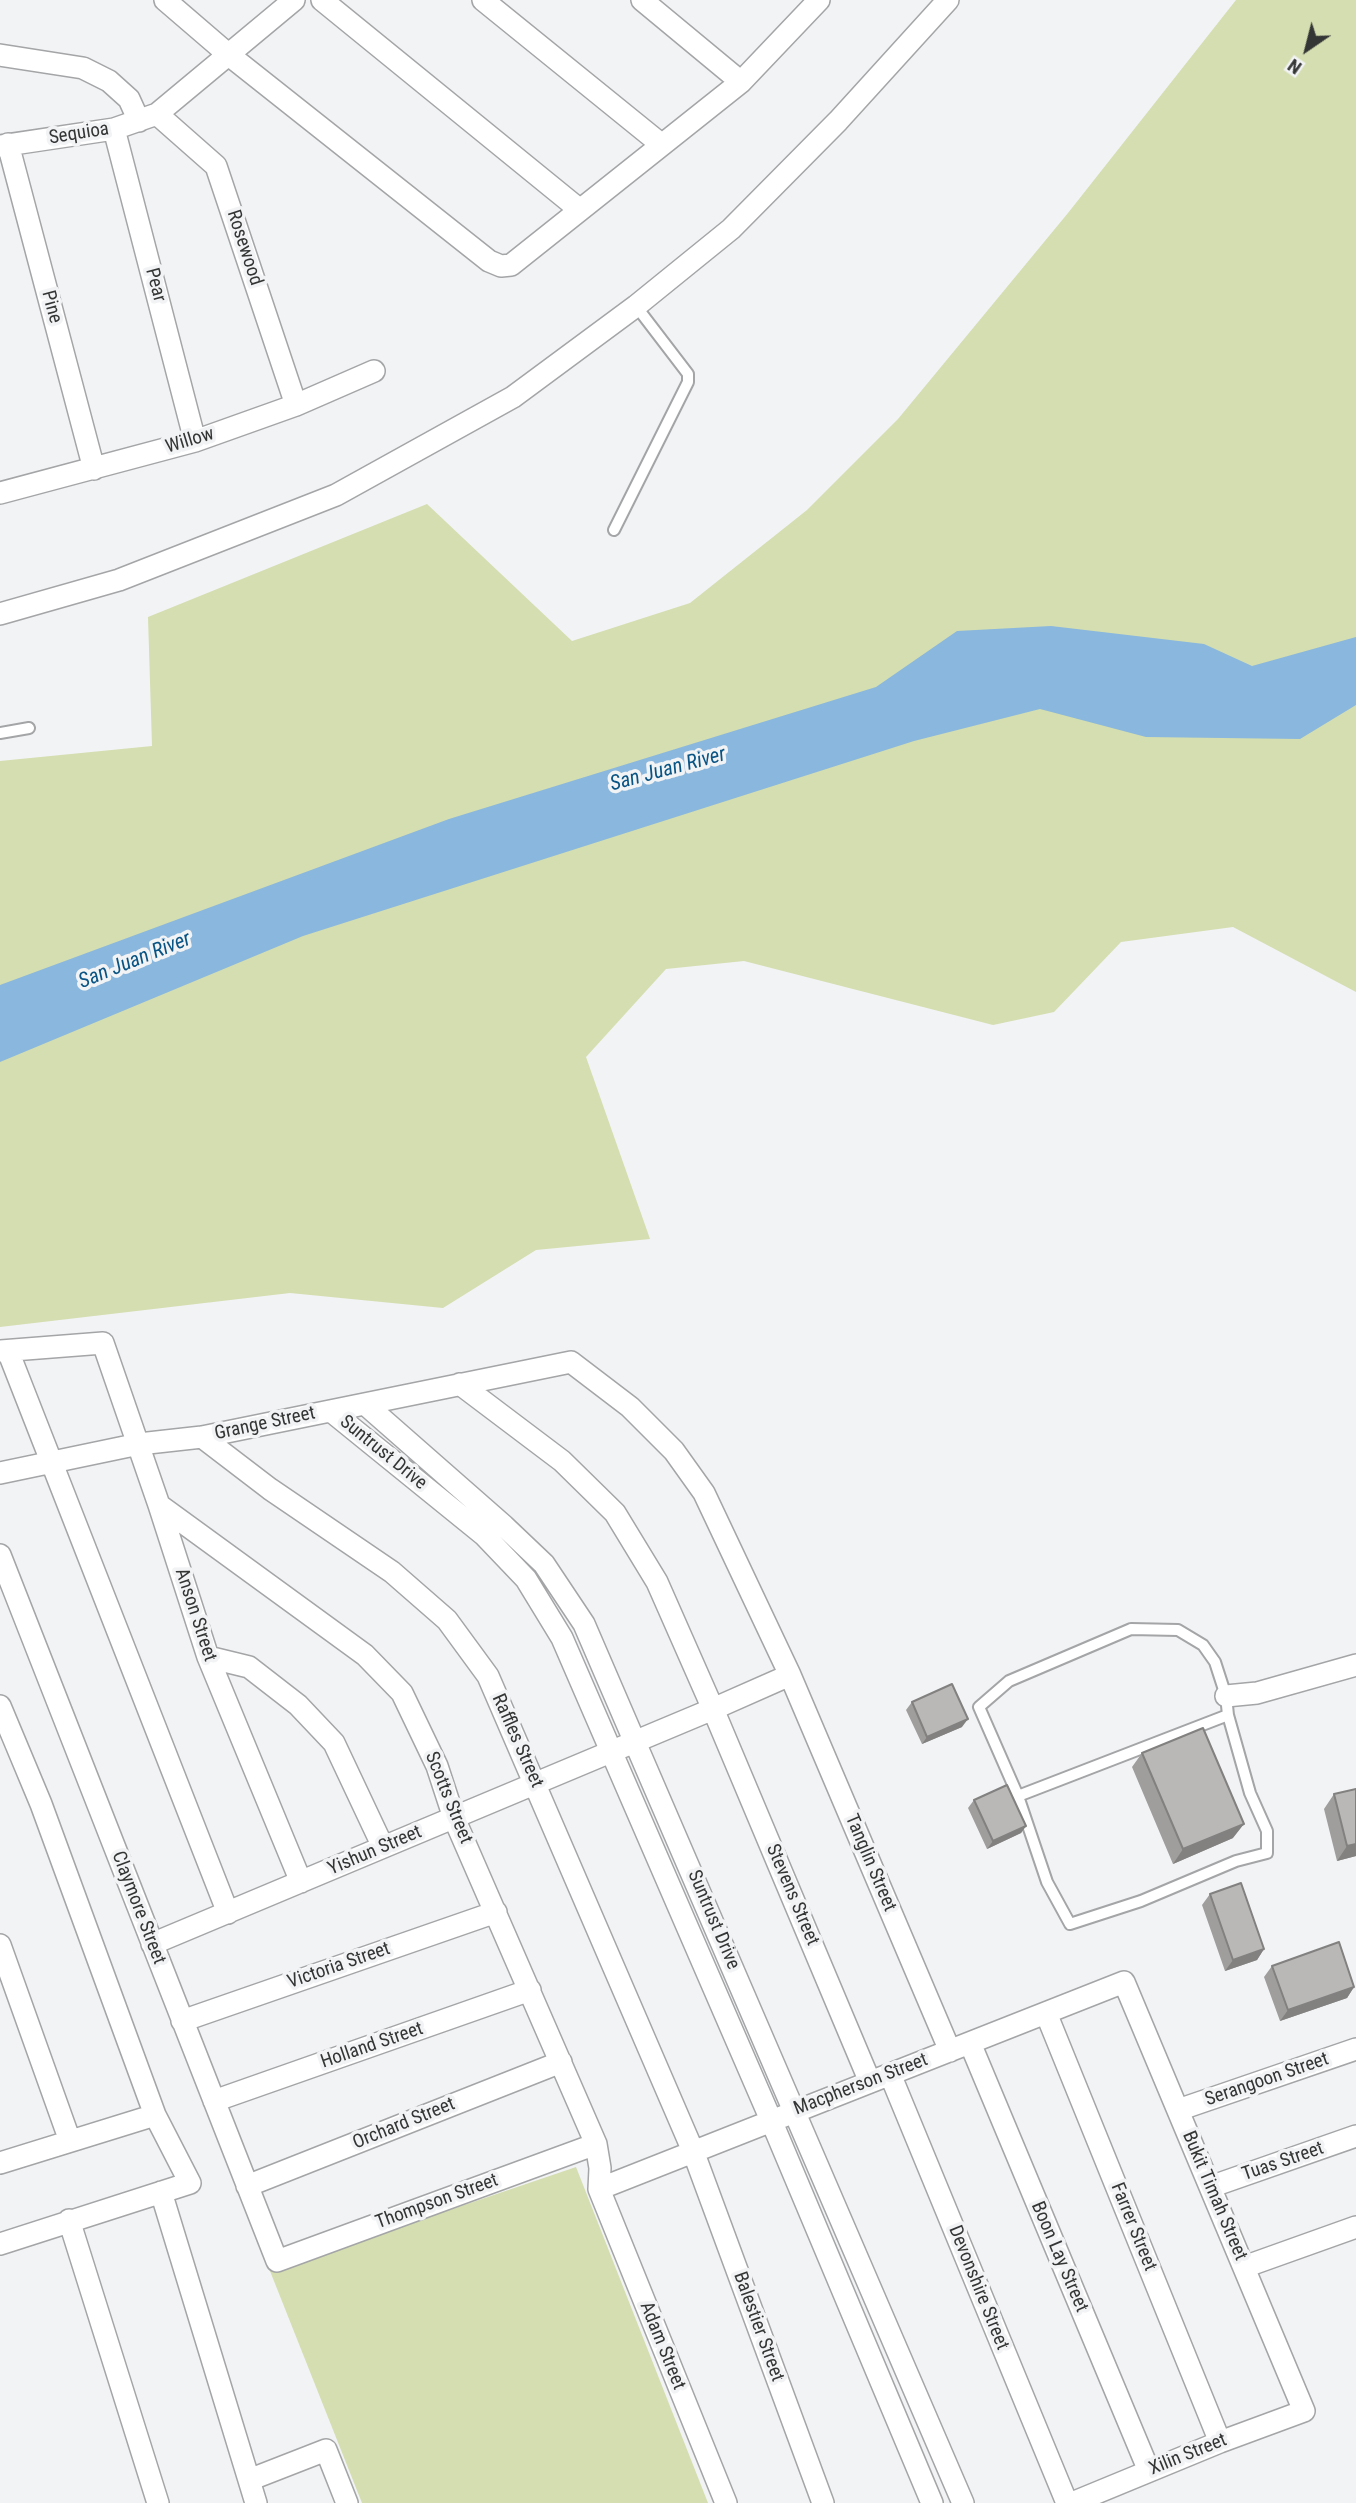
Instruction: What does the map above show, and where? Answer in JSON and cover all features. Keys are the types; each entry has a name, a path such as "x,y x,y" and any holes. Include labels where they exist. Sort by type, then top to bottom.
{"street":[{"path":"165,0 229,55 489,261 501,266 511,265 741,82 813,2"},
{"path":"148,118 294,0"},
{"path":"321,0 580,210"},
{"path":"483,0 662,145"},
{"path":"642,0 741,82"},
{"path":"0,614 119,580 336,495 513,397 636,306 731,229 838,121 948,0"},
{"name":"Rosewood","path":"0,55 83,68 109,81 148,118 216,166 296,405"},
{"name":"Sequioa","path":"4,145 114,129 148,118"},
{"name":"Pear","path":"114,129 195,440"},
{"name":"Pine","path":"4,145 94,469"},
{"name":"Willow","path":"0,493 195,440 296,405 374,372"},
{"name":"Anson Street","path":"4,1351 103,1343 139,1444 208,1657 301,1882"},
{"path":"4,1351 52,1461 228,1913"},
{"name":"Grange Street","path":"0,1473 139,1444 202,1437 571,1362"},
{"name":"Tanglin Street","path":"571,1362 630,1407 674,1451 704,1493 960,2047"},
{"name":"Stevens Street","path":"460,1384 562,1461 615,1513 657,1582 880,2078"},
{"name":"Suntrust Drive","path":"365,1404 505,1526 544,1564 584,1624 963,2503"},
{"name":"Suntrust Drive","path":"331,1411 484,1535 526,1579 562,1637 771,2120 932,2503"},
{"name":"Raffles Street","path":"202,1437 270,1489 392,1572 447,1620 488,1676 692,2151"},
{"name":"Scotts Street","path":"159,1505 365,1655 402,1693 437,1766 454,1818 596,2144 600,2168 599,2189"},
{"name":"Claymore Street","path":"0,1555 277,2261"},
{"path":"208,1657 249,1667 298,1705 334,1743 383,1847"},
{"path":"1227,1706 1257,1693 1356,1665"},
{"name":"Yishun Street","path":"152,1944 790,1675"},
{"path":"0,1706 41,1804 155,2115 190,2183 0,2244"},
{"name":"Victoria Street","path":"182,2021 496,1912"},
{"path":"0,1945 70,2141"},
{"name":"Macpherson Street","path":"599,2189 1124,1982"},
{"name":"Bukit Timah Street","path":"1124,1982 1304,2411"},
{"name":"Holland Street","path":"214,2101 530,1990"},
{"name":"Farrer Street","path":"1046,2013 1220,2442"},
{"name":"Boon Lay Street","path":"960,2047 1149,2471"},
{"name":"Serangoon Street","path":"1178,2110 1356,2049"},
{"name":"Orchard Street","path":"247,2186 561,2062"},
{"name":"Devonshire Street","path":"880,2078 1067,2503"},
{"path":"0,2163 155,2115"},
{"name":"Tuas Street","path":"1210,2187 1356,2136"},
{"name":"Thompson Street","path":"277,2261 596,2144"},
{"name":"Balestier Street","path":"692,2151 823,2503"},
{"name":"Adam Street","path":"599,2189 726,2503"},
{"path":"161,2192 256,2503"},
{"path":"69,2220 158,2503"},
{"path":"1244,2267 1352,2230"},
{"name":"Xilin Street","path":"1072,2503 1220,2442 1304,2411"},
{"path":"249,2480 326,2450 347,2503"}],"lane":[{"path":"614,530 688,382 688,374 636,306"},
{"path":"0,733 29,728"},
{"path":"1131,1629 1178,1630 1203,1645 1215,1662 1227,1706 1250,1793 1267,1831 1267,1853 1236,1861 1141,1901 1070,1924 1047,1882 1018,1796 979,1707 1009,1681 1131,1629"},
{"path":"1018,1796 1227,1706"}],"green space":[{"path":"1236,0 1356,0 1356,992 1233,927 1121,942 1054,1012 993,1025 744,961 666,969 586,1057 650,1239 536,1250 443,1308 290,1293 0,1327 0,761 152,746 148,617 427,504 572,641 690,603 807,510 898,419 1068,213"},
{"path":"576,2167 708,2503 362,2503 270,2271"}],"water":[{"name":"San Juan River","path":"1051,626 1204,644 1252,666 1356,637 1356,705 1300,739 1146,737 1040,709 914,741 303,936 0,1062 0,985 449,819 876,687 957,631"}],"building":[{"path":"952,1684 968,1719 927,1737 912,1702"},
{"path":"1203,1728 1244,1824 1183,1849 1142,1753"},
{"path":"1007,1785 1026,1826 993,1841 974,1800"},
{"path":"1356,1789 1356,1844 1347,1846 1334,1794"},
{"path":"1241,1883 1264,1949 1233,1960 1210,1894"},
{"path":"1339,1942 1354,1987 1288,2010 1272,1966"}]}
